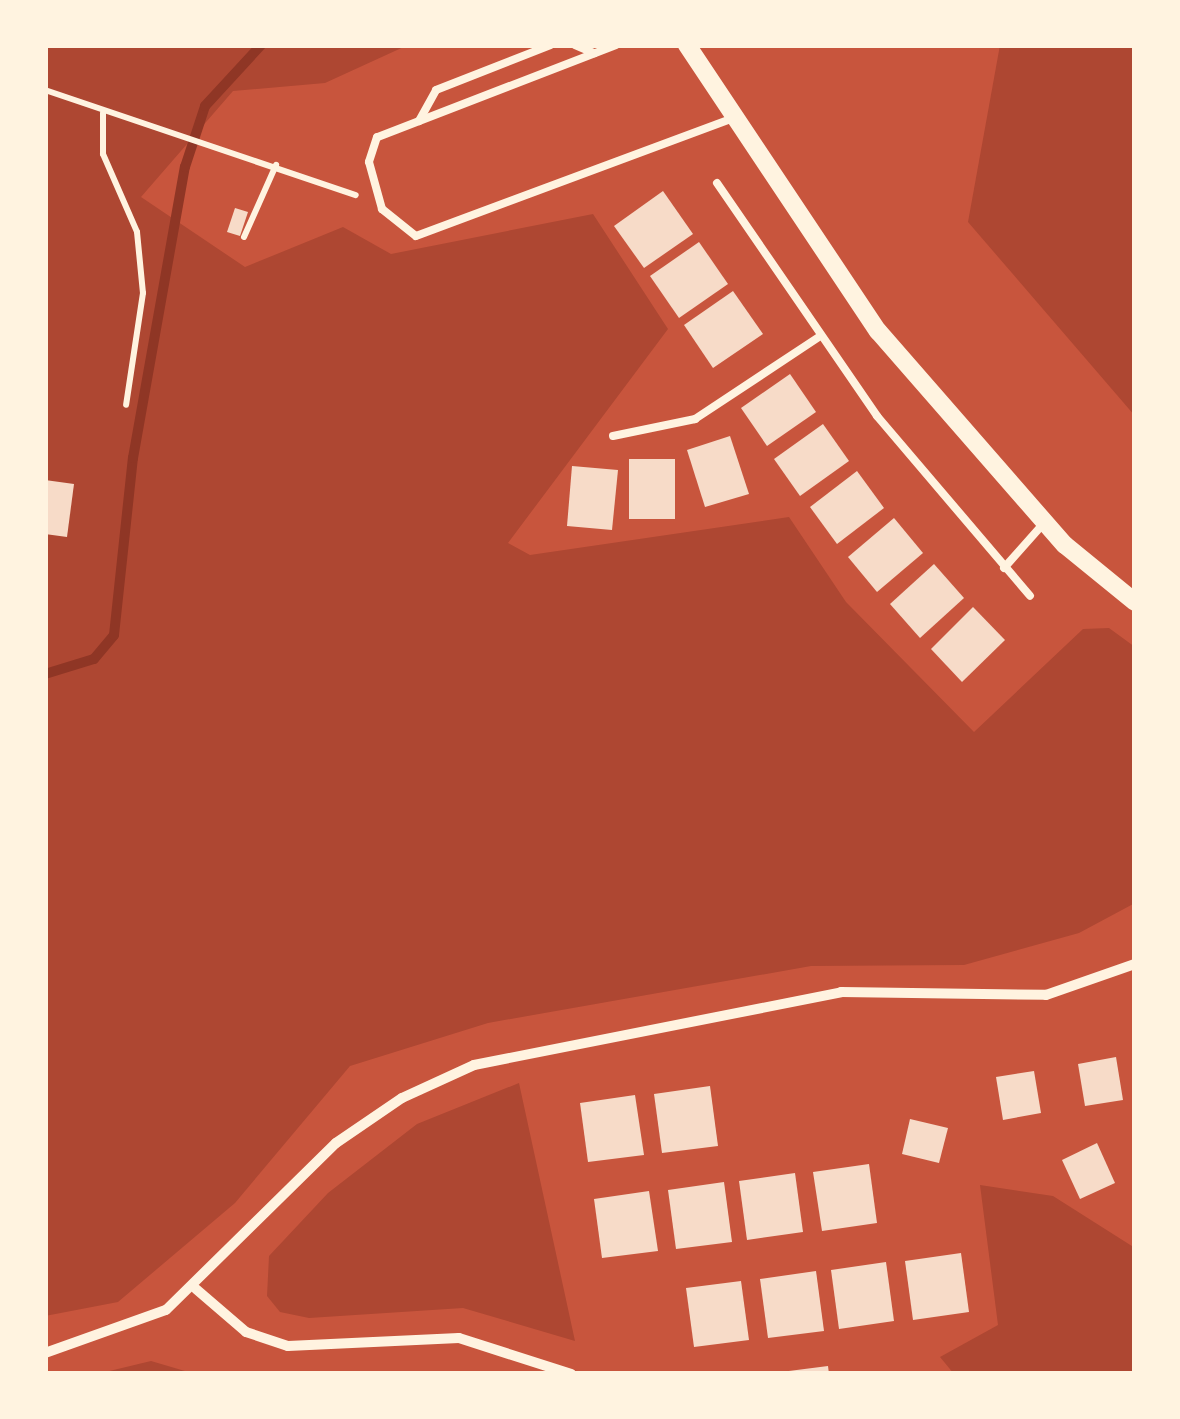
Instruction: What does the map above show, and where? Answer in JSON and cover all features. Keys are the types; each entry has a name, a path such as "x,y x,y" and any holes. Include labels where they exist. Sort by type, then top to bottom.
{"street":[{"path":"687,45 878,332 1044,523 1135,602"},
{"path":"45,1354 134,1327 196,1290 336,1144 402,1098 474,1065 842,992 1046,995 1135,964"},
{"path":"196,1290 236,1326 288,1346 460,1338 572,1374"}],"lane":[{"path":"419,121 436,90 550,45"},
{"path":"575,45 595,53"},
{"path":"616,45 377,137 369,162 376,193 393,222 416,236 734,118"},
{"path":"717,183 818,337 1030,596"},
{"path":"612,436 694,419 818,337"},
{"path":"1004,568 1044,523"}],"path":[{"path":"45,90 102,113 276,165 365,198 376,193"},
{"path":"102,113 103,154 137,232 141,278 126,405"},
{"path":"244,237 276,165"}],"shaded area":[{"path":"45,45 408,45 325,83 233,91 141,197 245,267 343,227 391,254 593,214 668,329 508,543 530,555 789,517 846,602 974,732 1083,629 1109,628 1135,647 1135,903 1079,933 964,965 811,966 488,1023 350,1066 235,1203 118,1302 45,1316"},
{"path":"1000,45 1135,45 1135,416 968,222"},
{"path":"519,1083 575,1341 463,1308 309,1318 280,1312 267,1296 269,1256 328,1193 417,1124"},
{"path":"980,1185 1053,1196 1135,1248 1135,1374 954,1374 940,1357 998,1325"},
{"path":"151,1361 195,1374 97,1374"}],"building":[{"path":"663,191 693,234 644,268 614,226"},
{"path":"235,208 248,212 240,236 227,232"},
{"path":"699,242 728,284 679,318 650,276"},
{"path":"733,291 763,334 713,368 684,325"},
{"path":"790,374 816,412 767,446 741,408"},
{"path":"823,424 849,461 800,496 774,459"},
{"path":"730,436 749,494 705,507 687,450"},
{"path":"629,459 675,459 675,519 629,519"},
{"path":"572,466 618,470 612,530 567,526"},
{"path":"857,471 884,508 837,544 810,507"},
{"path":"45,480 74,484 67,537 45,534"},
{"path":"894,518 923,553 877,592 848,557"},
{"path":"934,564 964,598 920,638 890,604"},
{"path":"973,607 1005,640 962,682 931,649"},
{"path":"1116,1057 1123,1100 1085,1106 1078,1064"},
{"path":"1034,1071 1041,1113 1003,1120 996,1077"},
{"path":"710,1086 718,1146 662,1153 654,1094"},
{"path":"635,1095 644,1155 588,1162 580,1103"},
{"path":"910,1119 948,1128 939,1163 902,1154"},
{"path":"1097,1143 1115,1183 1080,1199 1062,1160"},
{"path":"869,1164 877,1223 822,1231 813,1172"},
{"path":"795,1173 803,1232 747,1240 739,1181"},
{"path":"724,1182 732,1242 676,1249 668,1190"},
{"path":"649,1191 658,1251 602,1258 594,1199"},
{"path":"961,1253 969,1312 913,1320 905,1261"},
{"path":"886,1262 894,1321 839,1329 831,1270"},
{"path":"816,1271 824,1331 768,1338 760,1279"},
{"path":"741,1281 749,1340 694,1347 686,1288"},
{"path":"828,1366 829,1374 781,1374 781,1372"}],"waterway":[{"path":"45,674 94,659 114,635 133,458 185,167 205,106 261,45"}]}
